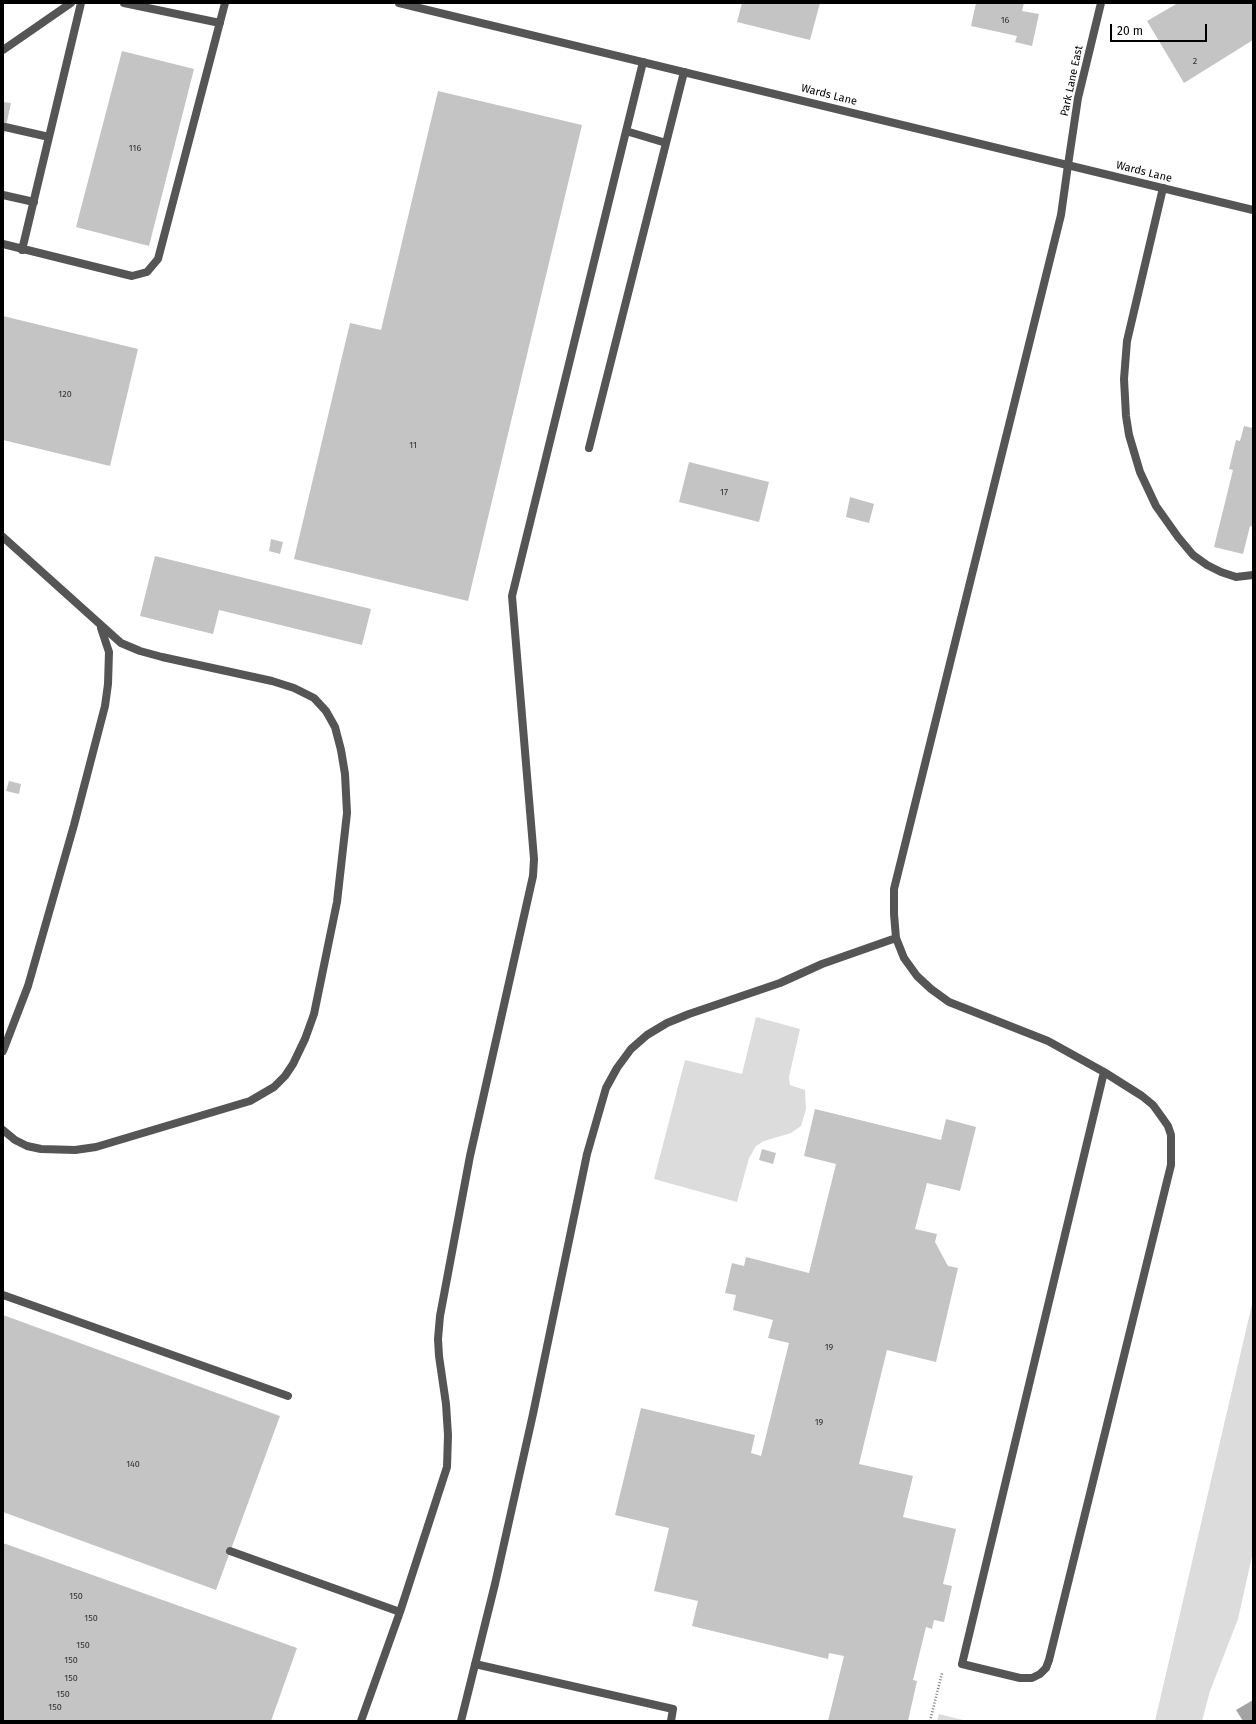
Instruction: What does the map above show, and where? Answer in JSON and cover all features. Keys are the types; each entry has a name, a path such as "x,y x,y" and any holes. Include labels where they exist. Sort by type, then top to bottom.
{"street":[{"path":"3,50 71,3"},
{"path":"22,250 81,3"},
{"path":"124,3 220,23"},
{"path":"3,244 22,250 132,276 147,272 158,259 225,3"},
{"name":"Wards Lane","path":"399,3 1253,210"},
{"name":"Park Lane East","path":"962,1664 1028,1679 1040,1674 1048,1665 1171,1165 1171,1135 1168,1126 1153,1105 1142,1096 1104,1072 1048,1041 949,1002 917,976 904,958 896,938 894,914 894,889 1061,215 1078,98 1101,3"},
{"path":"361,1721 400,1612 447,1467 448,1436 446,1404 439,1350 440,1316 470,1156 533,876 534,859 512,596 643,62"},
{"path":"589,448 684,72"},
{"path":"5,127 49,137"},
{"path":"626,131 666,143"},
{"path":"1163,188 1127,341 1124,378 1126,416 1129,435 1140,472 1156,506 1193,555 1207,565 1221,572 1236,576 1253,575"},
{"path":"3,195 34,202"},
{"path":"3,537 121,643 140,651 272,681 294,688 314,698 326,711 335,726 340,744 347,813 337,902 314,1014 305,1039 293,1064 285,1076 274,1087 250,1101 96,1148 75,1150 41,1149 27,1146 3,1130"},
{"path":"3,1051 28,986 74,825 105,706 108,684 109,652 101,630 94,620"},
{"path":"461,1721 497,1576 533,1414 586,1154 606,1088 617,1068 631,1049 646,1035 667,1023 780,983 822,964 896,938"},
{"path":"962,1664 1104,1072"},
{"path":"3,1295 288,1396"},
{"path":"230,1551 400,1612"},
{"path":"476,1664 673,1709 670,1721"}],"path":[{"path":"930,1721 946,1660 962,1664"}],"shaded area":[{"path":"756,1017 800,1029 789,1077 790,1085 805,1090 806,1109 801,1126 791,1133 764,1141 756,1146 749,1158 737,1202 654,1179 685,1060 742,1074"},
{"path":"1253,1300 1253,1552 1238,1619 1210,1691 1202,1721 1155,1721"},
{"path":"1253,1700 1253,1721 1243,1721 1236,1710"},
{"path":"939,1714 967,1721 937,1721"}],"building":[{"path":"742,3 820,3 810,40 737,22"},
{"path":"976,3 1024,3 1022,11 1039,14 1032,46 1015,42 1017,36 971,26"},
{"path":"1178,3 1253,3 1253,40 1184,83 1147,21"},
{"path":"122,51 194,69 149,246 76,227"},
{"path":"438,91 582,125 468,601 294,559 350,323 381,330"},
{"path":"3,102 11,103 4,135 3,135"},
{"path":"3,316 138,349 110,466 3,440"},
{"path":"1244,426 1253,428 1253,527 1250,526 1243,554 1214,547 1233,470 1229,469 1236,440 1240,441"},
{"path":"689,462 769,482 759,522 679,502"},
{"path":"850,497 874,504 869,523 846,517"},
{"path":"271,539 283,542 280,554 269,551"},
{"path":"155,556 371,609 362,645 219,610 213,634 140,616"},
{"path":"9,781 21,784 19,794 6,791"},
{"path":"815,1109 941,1140 946,1119 976,1127 960,1191 927,1183 915,1229 937,1234 935,1242 948,1266 958,1268 936,1362 887,1350 859,1464 913,1476 903,1517 956,1529 943,1584 952,1586 944,1622 934,1620 932,1629 926,1627 913,1680 917,1681 908,1721 828,1721 844,1656 829,1653 828,1659 692,1626 698,1601 654,1591 669,1528 615,1515 641,1408 755,1435 751,1453 761,1456 789,1343 768,1338 773,1320 733,1310 736,1295 725,1293 732,1263 744,1266 746,1257 809,1273 836,1164 804,1156"},
{"path":"762,1149 776,1153 773,1164 759,1160"},
{"path":"3,1315 280,1416 216,1590 3,1512"},
{"path":"3,1543 297,1648 271,1721 3,1721"}]}
